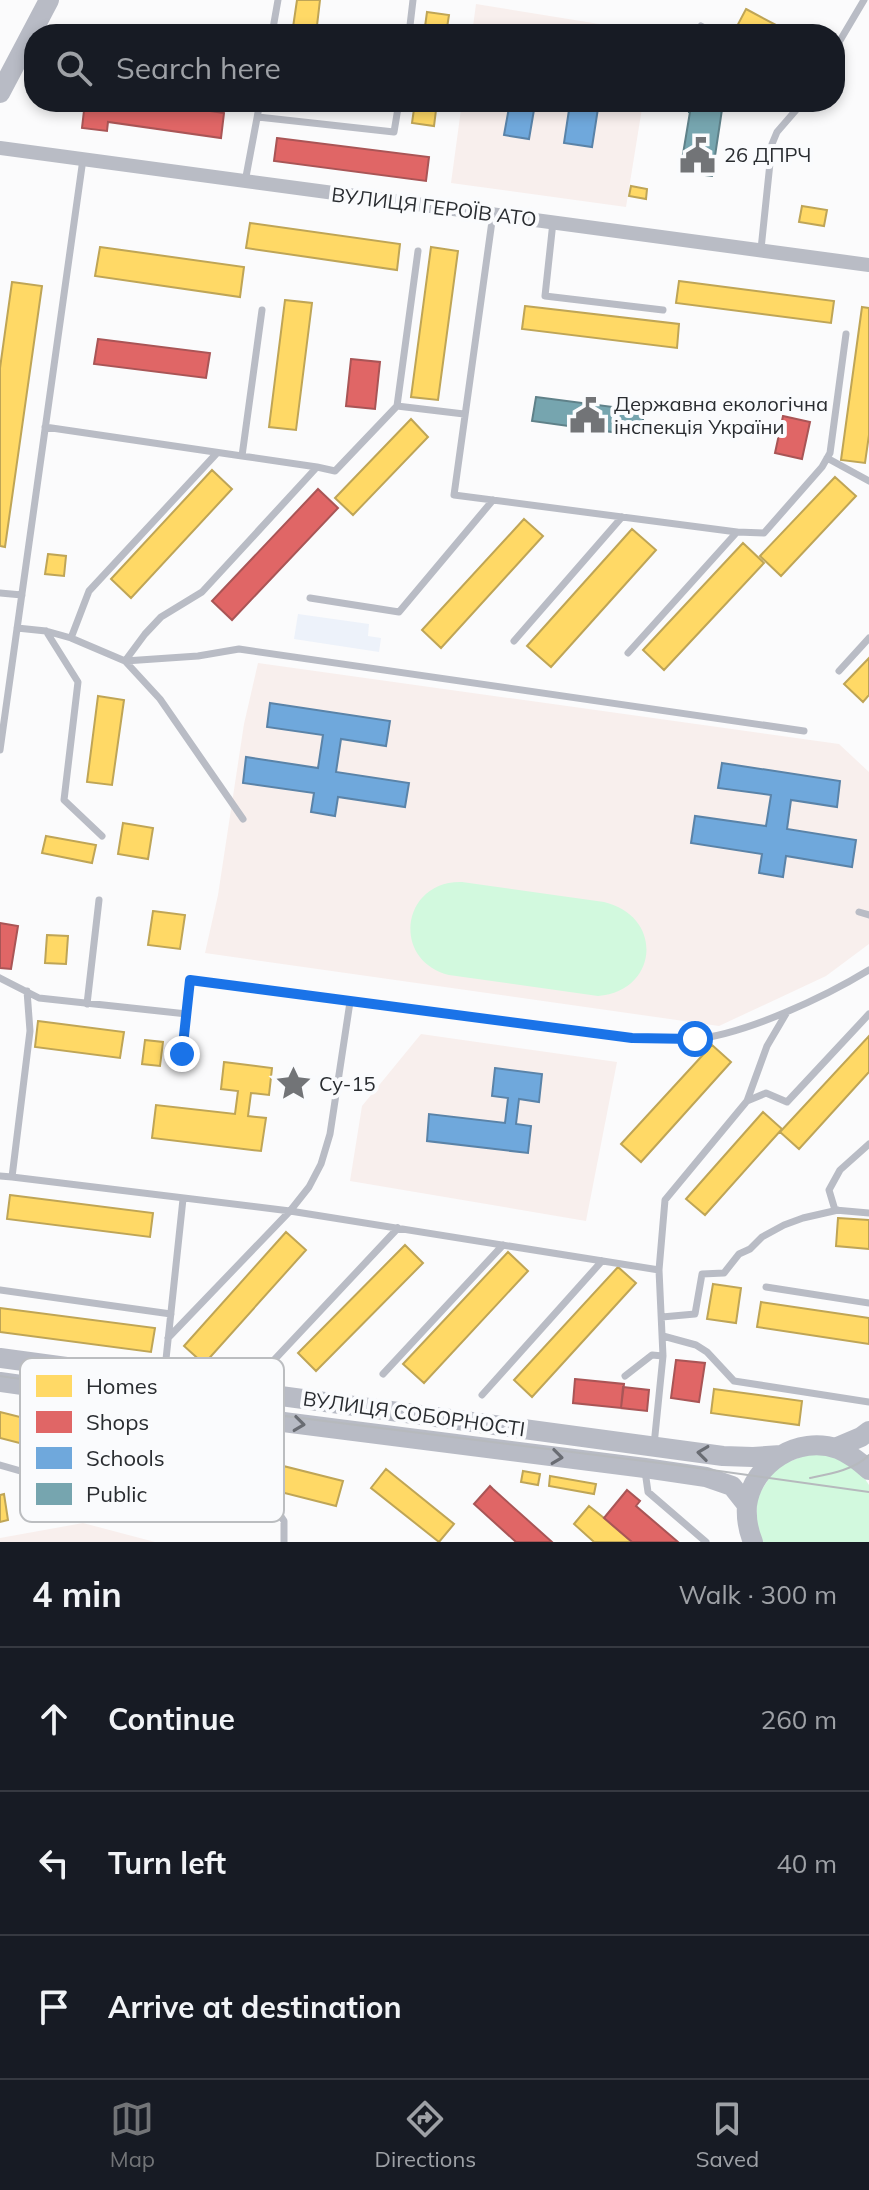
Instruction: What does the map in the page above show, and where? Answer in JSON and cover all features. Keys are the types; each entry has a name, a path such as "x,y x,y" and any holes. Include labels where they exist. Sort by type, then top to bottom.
{"main road":[{"path":"36,24 49,0"},
{"path":"0,93 24,47"},
{"name":"ВУЛИЦЯ СОБОРНОСТІ","path":"0,1358 20,1361"},
{"name":"ВУЛИЦЯ СОБОРНОСТІ","path":"0,1382 20,1385"},
{"name":"ВУЛИЦЯ СОБОРНОСТІ","path":"284,1397 723,1456 781,1455 798,1447 816,1445 835,1448"},
{"name":"ВУЛИЦЯ СОБОРНОСТІ","path":"284,1422 706,1477 732,1486 747,1505"},
{"path":"835,1448 869,1431"},
{"path":"835,1448 853,1456 869,1470"},
{"path":"753,1542 747,1505 755,1481 781,1455"}],"street":[{"name":"ВУЛИЦЯ ГЕРОЇВ АТО","path":"0,148 869,265"}],"lane":[{"path":"274,24 278,0"},
{"path":"410,24 413,0"},
{"path":"845,32 864,0"},
{"path":"244,183 259,112"},
{"path":"258,117 394,132 397,112"},
{"path":"761,249 772,144 777,132 794,112"},
{"path":"0,750 83,159"},
{"path":"493,214 454,495 764,533 822,467 830,453 846,334"},
{"path":"553,222 545,296 663,310"},
{"path":"45,427 335,471 397,406 418,251"},
{"path":"242,456 262,310"},
{"path":"397,406 464,414"},
{"path":"71,638 89,591 217,453"},
{"path":"827,458 869,481"},
{"path":"125,661 161,617 202,592 317,467"},
{"path":"310,598 399,612 493,500"},
{"path":"514,641 622,517"},
{"path":"628,653 737,532"},
{"path":"0,593 22,595"},
{"path":"17,628 71,638 125,661 160,699 243,819"},
{"path":"46,631 78,682 64,800 102,836"},
{"path":"839,671 869,638"},
{"path":"125,661 198,656 239,649 804,731"},
{"path":"87,1004 99,900"},
{"path":"859,912 869,915"},
{"path":"182,1054 190,980 632,1038 695,1039 737,1031 848,983 869,970"},
{"path":"0,978 39,998 187,1014"},
{"path":"12,1177 30,1031 27,991"},
{"path":"168,1338 290,1211 309,1187 321,1164 330,1134 350,1002"},
{"path":"654,1447 663,1356 659,1270 665,1200 747,1101 767,1046 788,1010"},
{"path":"747,1101 766,1093 787,1102 869,1014"},
{"path":"838,1210 835,1210 829,1190 840,1170 869,1144"},
{"path":"0,1176 290,1211 659,1270"},
{"path":"166,1358 183,1199"},
{"path":"662,1317 695,1314 702,1274 724,1273 739,1254 784,1225 838,1210 869,1213"},
{"path":"276,1358 398,1228"},
{"path":"383,1374 503,1245"},
{"path":"482,1395 602,1261"},
{"path":"766,1287 869,1303"},
{"path":"0,1290 171,1314"},
{"path":"663,1336 696,1345 707,1352 734,1381 869,1402"},
{"path":"625,1376 652,1355 663,1356"},
{"path":"0,1465 20,1471"},
{"path":"645,1468 648,1492 706,1542"}],"shaded area":[{"path":"476,4 599,24 473,24"},
{"path":"461,112 641,112 626,207 451,183"},
{"path":"298,614 369,624 368,636 381,638 379,652 294,639"},
{"path":"258,663 839,744 869,772 869,944 826,976 719,1026 205,953 218,895 244,724"},
{"path":"421,1034 617,1062 586,1221 350,1181 362,1106"},
{"path":"83,1523 155,1542 0,1542 0,1538"}],"green space":[{"path":"462,882 604,902 623,910 637,922 645,937 643,968 633,981 618,991 598,996 449,975 430,967 418,954 411,938 411,922 416,907 426,894 442,885"},
{"path":"811,1453 844,1462 864,1477 869,1485 869,1542 761,1542 758,1537 756,1499 776,1467"}],"building: Homes":[{"path":"297,0 320,0 317,24 293,24"},
{"path":"746,9 774,24 738,24"},
{"path":"427,12 449,15 448,24 425,24"},
{"path":"414,112 436,112 434,126 412,123"},
{"path":"631,186 647,189 646,199 629,196"},
{"path":"802,206 827,210 824,226 799,222"},
{"path":"250,223 400,244 397,270 246,248"},
{"path":"100,247 244,267 240,297 95,276"},
{"path":"431,247 458,251 438,400 411,397"},
{"path":"679,281 834,301 831,323 676,303"},
{"path":"12,282 42,286 5,547 0,546 0,368"},
{"path":"285,300 312,303 296,430 269,427"},
{"path":"525,306 679,324 677,348 522,329"},
{"path":"862,307 869,308 869,435 865,463 841,460"},
{"path":"411,419 428,437 353,515 335,498"},
{"path":"212,470 232,489 131,598 111,579"},
{"path":"835,477 856,496 781,576 760,556"},
{"path":"524,519 543,536 441,648 422,630"},
{"path":"632,529 656,550 551,667 527,646"},
{"path":"743,543 764,563 664,670 643,650"},
{"path":"48,554 66,556 64,576 45,574"},
{"path":"869,658 869,695 863,702 844,684"},
{"path":"98,696 124,700 112,785 87,782"},
{"path":"123,823 153,828 148,859 118,854"},
{"path":"46,836 96,845 92,863 42,853"},
{"path":"153,911 185,915 180,949 148,945"},
{"path":"47,935 68,936 66,964 45,963"},
{"path":"38,1021 124,1032 120,1058 35,1047"},
{"path":"869,1036 869,1072 799,1149 780,1132"},
{"path":"145,1040 163,1042 160,1066 142,1064"},
{"path":"712,1045 731,1062 641,1162 621,1144"},
{"path":"224,1062 272,1068 269,1095 251,1093 248,1116 266,1118 261,1151 152,1138 156,1105 235,1114 238,1091 221,1089"},
{"path":"763,1112 782,1129 705,1215 686,1199"},
{"path":"10,1195 153,1213 150,1237 7,1219"},
{"path":"838,1218 869,1220 869,1249 836,1246"},
{"path":"286,1232 306,1250 209,1358 197,1358 184,1346"},
{"path":"405,1245 423,1263 316,1371 298,1353"},
{"path":"508,1252 528,1271 424,1383 403,1364"},
{"path":"618,1267 636,1283 532,1397 514,1380"},
{"path":"713,1284 741,1288 736,1323 707,1319"},
{"path":"761,1302 869,1318 869,1344 757,1327"},
{"path":"0,1308 155,1328 151,1352 0,1332"},
{"path":"714,1389 802,1401 799,1425 711,1413"},
{"path":"0,1412 20,1417 20,1443 0,1438"},
{"path":"284,1466 343,1481 336,1506 284,1493"},
{"path":"386,1469 454,1524 439,1542 371,1488"},
{"path":"523,1471 540,1474 538,1485 521,1482"},
{"path":"550,1476 596,1484 594,1494 549,1486"},
{"path":"4,1494 8,1520 0,1522 0,1495"},
{"path":"589,1506 632,1542 594,1542 574,1524"}],"building: Shops":[{"path":"84,112 224,113 221,138 108,122 107,131 82,128"},
{"path":"277,138 429,157 426,181 274,161"},
{"path":"98,339 210,353 206,378 94,364"},
{"path":"351,359 380,362 375,409 346,406"},
{"path":"783,416 810,422 802,459 775,453"},
{"path":"318,489 338,508 232,620 212,601"},
{"path":"0,923 18,926 11,969 0,968"},
{"path":"676,1360 705,1363 699,1402 671,1398"},
{"path":"575,1379 624,1384 621,1408 573,1403"},
{"path":"623,1387 649,1390 647,1411 621,1408"},
{"path":"490,1486 552,1542 516,1542 474,1504"},
{"path":"627,1490 640,1501 636,1506 678,1542 632,1542 604,1518"}],"building: Schools":[{"path":"508,112 534,112 529,139 504,135"},
{"path":"569,112 597,112 592,147 564,143"},
{"path":"270,703 390,721 386,746 341,739 336,772 409,783 405,807 338,797 335,816 311,812 314,793 243,783 246,757 318,768 323,735 267,727"},
{"path":"722,763 840,781 837,807 791,800 787,829 856,840 852,867 786,856 783,877 759,873 762,854 691,843 695,816 766,826 771,795 718,788"},
{"path":"495,1068 542,1074 539,1102 519,1099 516,1124 531,1126 528,1153 427,1141 429,1114 505,1123 508,1098 492,1096"}],"building: Public":[{"path":"690,112 722,112 712,176 680,172"},
{"name":"Державна екологічна інспекція України","path":"536,397 644,411 641,436 532,421"}],"tram line":[{"path":"0,1376 20,1379"},
{"path":"284,1416 869,1492"},
{"path":"810,1478 849,1468 869,1455"}],"place":[{"name":"26 ДПРЧ","path":"698,155"},
{"name":"Державна екологічна інспекція України","path":"588,416"},
{"name":"Су-15","path":"293,1084"}],"route":[{"path":"182,1054 190,980 632,1038 695,1039"}]}
